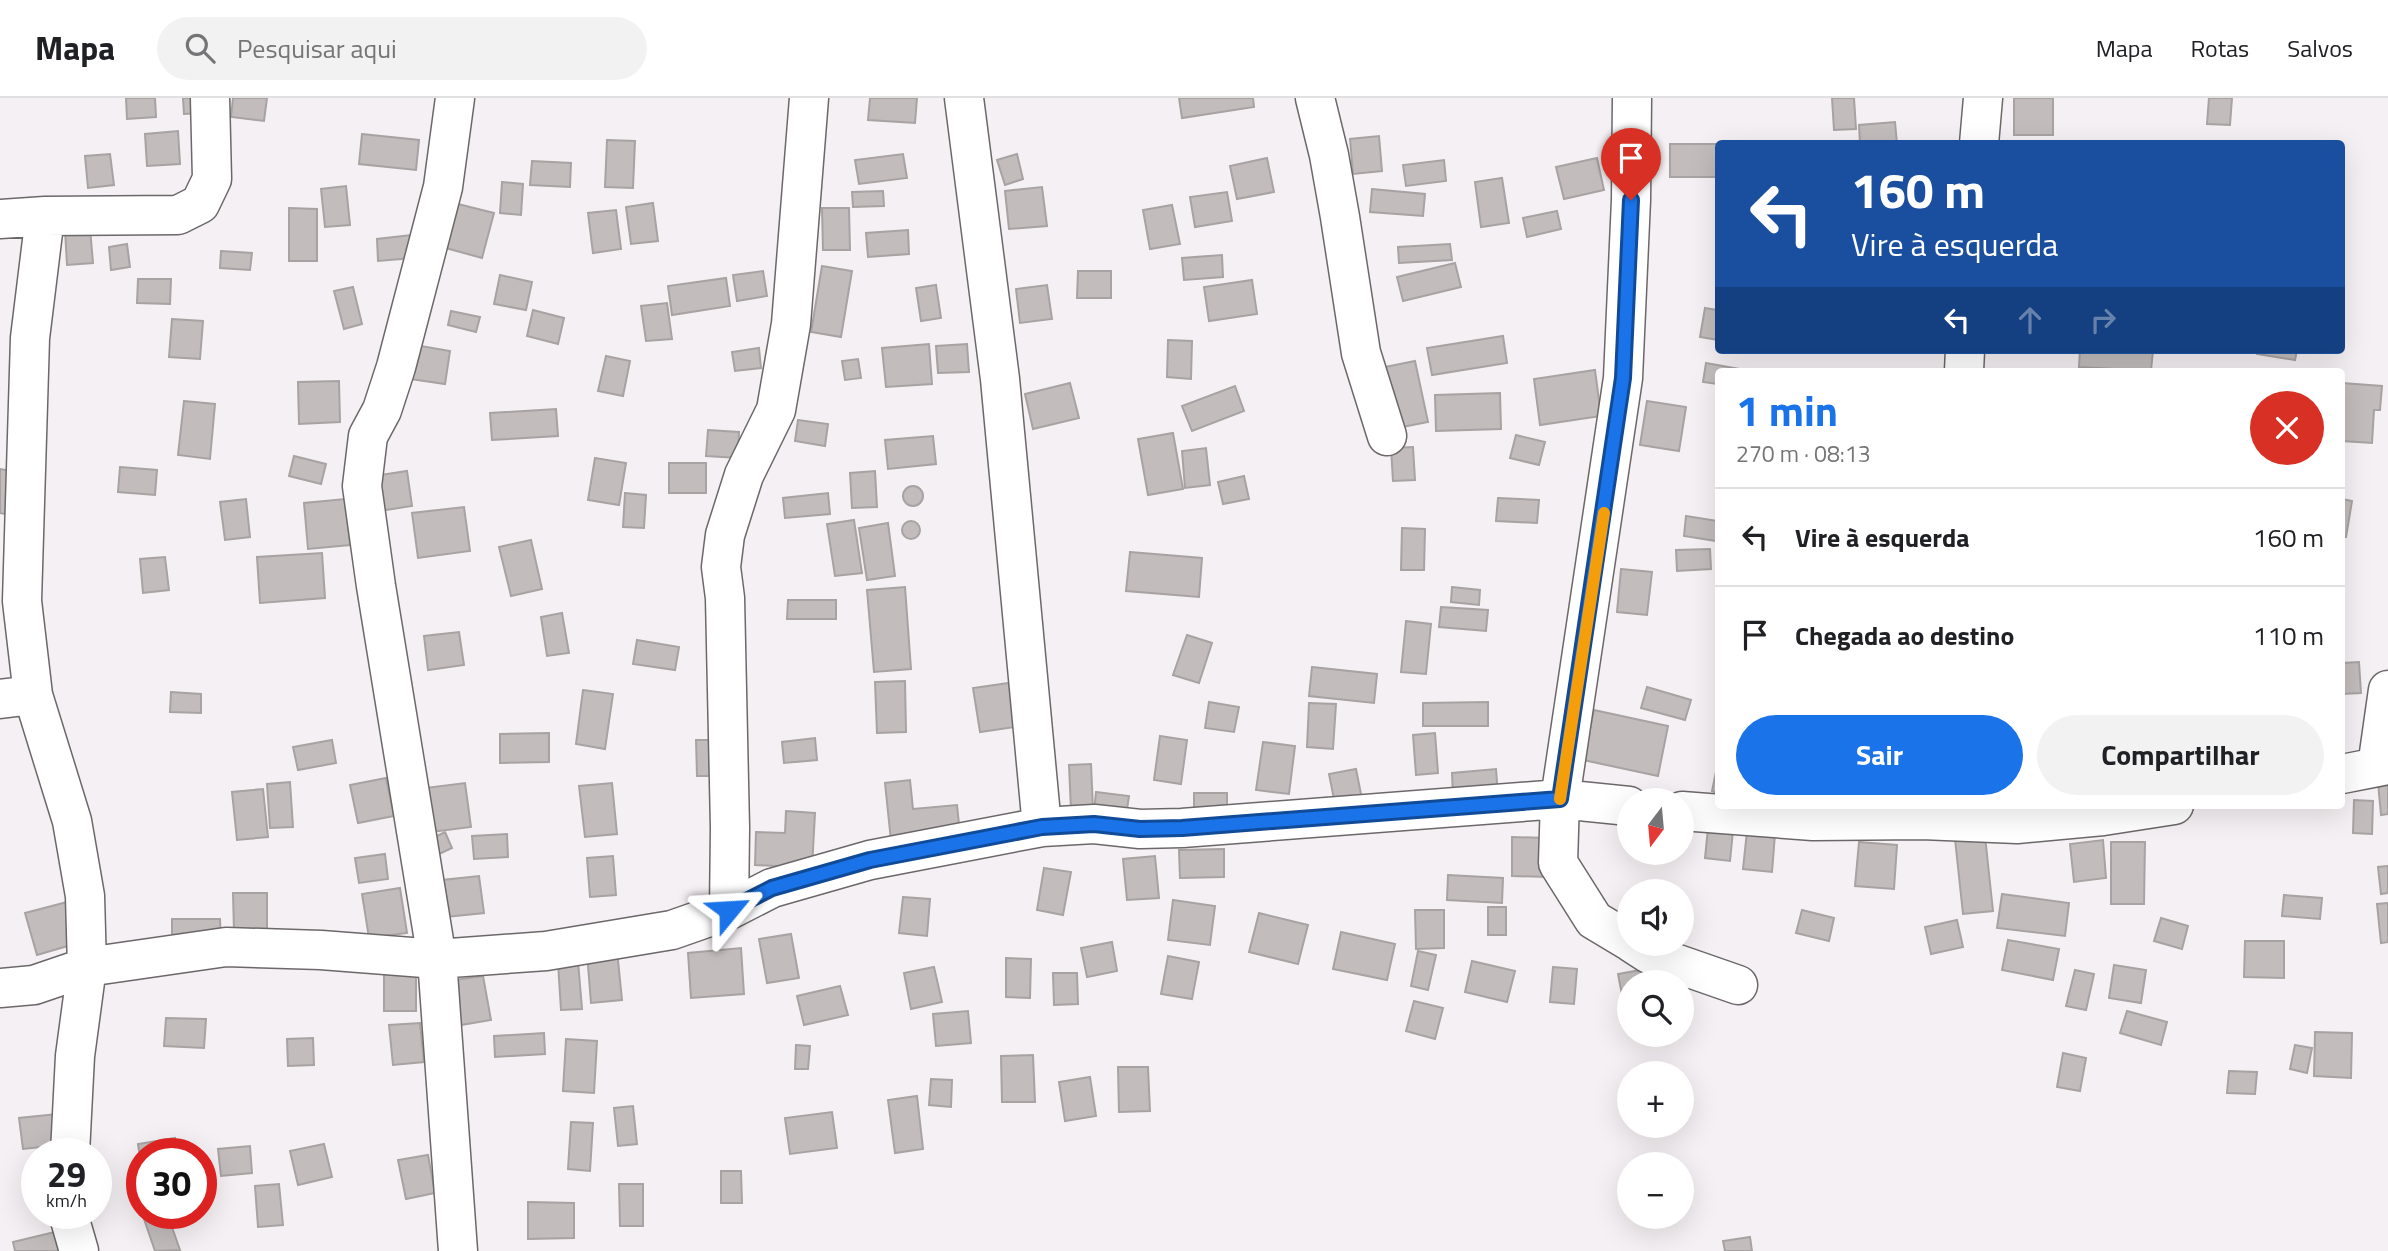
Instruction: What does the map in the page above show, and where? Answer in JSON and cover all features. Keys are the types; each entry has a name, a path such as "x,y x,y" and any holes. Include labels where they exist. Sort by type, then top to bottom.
{"street":[{"path":"0,219 177,215 200,204 212,179 210,98"},
{"path":"455,98 443,187 396,367 382,410 369,436 362,486 437,958 458,1251"},
{"path":"729,910 726,612 721,567 726,536 744,475 776,410 791,324 809,98"},
{"path":"964,98 1000,379 1042,827"},
{"path":"1315,98 1329,155 1361,353 1387,436"},
{"path":"1617,934 1594,920 1558,863 1560,799 1623,378 1631,200 1632,98"},
{"path":"1979,140 1983,98"},
{"path":"45,216 30,338 17,697 72,821 85,896 87,967 75,1056 71,1138"},
{"path":"2369,769 2388,690"},
{"path":"0,988 34,985 87,967 226,947 437,958 546,951 672,930 729,910 772,888 870,860 1042,827 1094,824 1140,829 1182,828 1560,799 1617,805"},
{"path":"1694,812 1813,821 1923,813 2017,824 2148,809"},
{"path":"1655,956 1738,985"},
{"path":"73,1229 79,1251"}],"building":[{"path":"126,98 155,98 156,117 127,119"},
{"path":"183,98 201,98 202,113 184,114"},
{"path":"233,98 267,98 264,121 231,117"},
{"path":"870,98 917,98 915,123 868,120"},
{"path":"1179,98 1253,98 1254,107 1182,118"},
{"path":"1832,98 1854,98 1856,129 1834,130"},
{"path":"2014,98 2053,98 2053,135 2014,135"},
{"path":"2209,98 2232,98 2230,125 2207,124"},
{"path":"1895,122 1897,140 1860,140 1859,125"},
{"path":"178,131 180,164 147,166 145,134"},
{"path":"362,134 419,140 416,170 359,164"},
{"path":"1379,136 1382,171 1353,174 1350,139"},
{"path":"607,140 635,141 633,188 605,187"},
{"path":"1670,144 1715,144 1715,177 1670,177"},
{"path":"110,154 114,185 88,188 85,156"},
{"path":"903,154 907,178 859,184 855,160"},
{"path":"1017,154 1023,179 1005,185 997,160"},
{"path":"1267,158 1274,192 1237,199 1230,166"},
{"path":"1597,158 1604,190 1564,199 1556,167"},
{"path":"1444,160 1446,181 1406,186 1403,165"},
{"path":"532,161 571,163 570,187 530,185"},
{"path":"1502,178 1509,223 1481,227 1475,182"},
{"path":"502,182 523,184 521,215 500,213"},
{"path":"346,186 350,225 325,227 321,189"},
{"path":"1042,187 1047,226 1009,229 1005,191"},
{"path":"1372,189 1425,194 1423,216 1370,212"},
{"path":"883,191 884,206 853,207 852,192"},
{"path":"1227,192 1232,221 1195,227 1190,197"},
{"path":"454,203 494,213 482,258 442,247"},
{"path":"653,203 658,241 631,244 626,207"},
{"path":"1172,205 1180,244 1150,249 1143,210"},
{"path":"289,208 317,209 317,261 289,261"},
{"path":"822,208 849,208 850,250 823,250"},
{"path":"616,210 621,249 593,253 588,213"},
{"path":"1557,211 1561,229 1527,237 1523,218"},
{"path":"90,228 93,263 67,265 65,230"},
{"path":"908,230 909,254 868,257 866,233"},
{"path":"411,235 413,258 378,261 377,239"},
{"path":"127,244 130,267 111,270 109,247"},
{"path":"1450,244 1452,260 1399,263 1398,247"},
{"path":"221,251 252,253 250,270 220,268"},
{"path":"1222,255 1223,277 1184,280 1182,258"},
{"path":"1455,263 1461,287 1403,301 1397,277"},
{"path":"822,266 852,271 841,337 811,332"},
{"path":"763,271 767,296 737,301 733,275"},
{"path":"1078,271 1111,271 1111,298 1077,298"},
{"path":"500,275 532,282 526,310 494,304"},
{"path":"726,278 730,306 672,315 668,286"},
{"path":"138,279 171,279 170,304 137,303"},
{"path":"1252,280 1257,314 1209,321 1204,287"},
{"path":"936,285 941,318 921,321 916,288"},
{"path":"1047,285 1052,319 1020,323 1016,289"},
{"path":"353,287 362,324 344,329 334,291"},
{"path":"667,303 672,339 646,341 641,306"},
{"path":"1705,308 1715,310 1715,340 1700,337"},
{"path":"533,310 564,318 558,344 527,336"},
{"path":"451,311 480,317 476,332 448,325"},
{"path":"172,319 203,321 200,359 169,357"},
{"path":"1503,336 1507,363 1432,375 1427,348"},
{"path":"1168,340 1192,341 1191,379 1167,377"},
{"path":"929,344 932,384 886,387 882,348"},
{"path":"967,344 969,372 938,373 936,346"},
{"path":"415,345 450,351 445,384 410,379"},
{"path":"759,348 761,368 735,371 732,352"},
{"path":"2080,354 2153,354 2151,368 2079,367"},
{"path":"2257,354 2296,354 2295,360"},
{"path":"606,356 630,361 623,396 598,391"},
{"path":"858,359 861,378 845,380 842,361"},
{"path":"1415,361 1428,422 1392,429 1380,368"},
{"path":"1706,363 1734,368 1715,368 1715,384 1703,382"},
{"path":"1595,370 1601,416 1540,425 1534,379"},
{"path":"339,381 340,422 299,424 298,382"},
{"path":"1070,383 1079,418 1033,429 1025,394"},
{"path":"2345,383 2382,386 2380,410 2374,410 2372,443 2345,441"},
{"path":"1235,386 1244,411 1192,431 1182,406"},
{"path":"1500,393 1501,429 1436,431 1435,395"},
{"path":"184,401 215,404 210,459 178,455"},
{"path":"1647,401 1686,407 1679,451 1640,445"},
{"path":"556,409 558,436 492,440 490,413"},
{"path":"798,420 828,424 825,446 795,441"},
{"path":"708,430 739,432 738,458 706,456"},
{"path":"1173,433 1183,489 1148,495 1138,439"},
{"path":"1516,435 1545,442 1539,465 1510,458"},
{"path":"933,436 936,464 888,469 885,440"},
{"path":"1413,447 1415,480 1393,481 1391,448"},
{"path":"1206,448 1210,485 1185,488 1182,451"},
{"path":"294,456 326,464 321,484 289,476"},
{"path":"595,458 626,463 619,505 588,500"},
{"path":"669,463 706,463 706,493 669,493"},
{"path":"120,467 157,470 155,495 118,492"},
{"path":"0,469 11,471 5,514 0,513"},
{"path":"407,471 412,506 379,511 374,476"},
{"path":"875,471 877,507 852,508 850,473"},
{"path":"1244,476 1249,499 1223,504 1218,482"},
{"path":"909,486 917,486 923,496 917,506 909,506 903,500 903,492"},
{"path":"625,493 646,495 644,528 623,527"},
{"path":"828,493 830,514 785,518 783,498"},
{"path":"1498,498 1539,500 1537,523 1496,521"},
{"path":"246,499 250,537 225,540 220,502"},
{"path":"345,499 350,545 308,549 304,503"},
{"path":"2345,500 2352,501 2345,537"},
{"path":"464,507 470,551 418,558 412,513"},
{"path":"1686,516 1715,521 1715,541 1684,536"},
{"path":"854,520 862,573 835,576 827,524"},
{"path":"907,521 915,521 920,530 918,537 907,539 902,534 902,526"},
{"path":"888,523 895,576 867,580 859,528"},
{"path":"1402,528 1425,529 1424,570 1401,570"},
{"path":"531,540 542,589 511,596 499,547"},
{"path":"1710,549 1711,569 1677,571 1676,550"},
{"path":"1130,552 1202,558 1199,597 1126,591"},
{"path":"322,553 325,598 260,603 257,557"},
{"path":"165,557 169,590 143,593 140,559"},
{"path":"1621,569 1652,572 1647,615 1617,612"},
{"path":"905,587 911,669 874,672 867,590"},
{"path":"1452,587 1480,590 1479,605 1451,602"},
{"path":"788,600 836,600 836,619 787,619"},
{"path":"1441,607 1488,610 1486,631 1439,627"},
{"path":"562,613 569,653 547,656 541,617"},
{"path":"1406,621 1431,624 1426,674 1401,672"},
{"path":"459,632 464,665 428,670 424,636"},
{"path":"1187,635 1212,643 1199,683 1173,675"},
{"path":"637,640 679,647 675,670 633,664"},
{"path":"2359,662 2361,693 2345,694 2345,663"},
{"path":"1312,667 1377,674 1374,703 1309,696"},
{"path":"905,681 906,732 877,733 875,682"},
{"path":"1009,683 1015,727 980,732 973,688"},
{"path":"1647,687 1691,700 1685,720 1641,708"},
{"path":"583,690 613,694 605,749 576,744"},
{"path":"171,692 201,694 201,713 170,712"},
{"path":"1209,702 1239,707 1234,732 1205,728"},
{"path":"1488,702 1488,726 1423,726 1423,703"},
{"path":"1309,703 1336,704 1333,749 1307,747"},
{"path":"1594,710 1668,726 1658,776 1583,760"},
{"path":"549,733 549,762 500,763 500,734"},
{"path":"1435,733 1438,773 1416,775 1413,735"},
{"path":"1160,736 1187,740 1181,784 1154,780"},
{"path":"815,738 817,760 784,763 782,742"},
{"path":"332,740 336,763 298,770 293,747"},
{"path":"696,740 719,740 720,776 697,776"},
{"path":"1263,742 1295,746 1289,794 1256,790"},
{"path":"1091,764 1093,808 1071,810 1069,765"},
{"path":"1356,769 1362,799 1335,804 1329,774"},
{"path":"1496,769 1498,795 1453,798 1452,773"},
{"path":"386,778 394,816 358,823 350,785"},
{"path":"910,780 913,809 957,805 960,833 891,841 885,783"},
{"path":"290,782 293,827 270,828 267,784"},
{"path":"2388,782 2388,814 2381,815 2378,783"},
{"path":"465,783 471,827 432,832 425,788"},
{"path":"612,783 617,834 585,837 579,786"},
{"path":"263,789 268,837 237,840 232,792"},
{"path":"1096,792 1129,796 1126,816 1094,813"},
{"path":"1194,793 1227,793 1227,818 1194,817"},
{"path":"2354,800 2373,801 2372,834 2353,833"},
{"path":"786,811 815,813 812,868 755,865 756,832 785,833"},
{"path":"1708,828 1733,831 1730,861 1705,858"},
{"path":"1747,831 1775,834 1772,872 1743,869"},
{"path":"445,832 452,848 433,857 426,841"},
{"path":"507,834 508,857 474,859 472,836"},
{"path":"1985,836 1993,911 1963,914 1955,839"},
{"path":"1512,837 1549,838 1548,877 1512,876"},
{"path":"2103,840 2106,878 2074,882 2070,844"},
{"path":"1859,842 1897,845 1894,889 1855,886"},
{"path":"2111,842 2145,842 2144,904 2111,904"},
{"path":"1224,849 1224,877 1180,878 1179,850"},
{"path":"385,854 388,879 359,883 355,858"},
{"path":"613,856 616,895 590,897 587,858"},
{"path":"1155,856 1159,898 1127,900 1123,859"},
{"path":"2388,866 2388,893 2381,894 2378,867"},
{"path":"1044,868 1071,872 1063,915 1037,910"},
{"path":"1448,875 1503,878 1502,903 1447,900"},
{"path":"479,876 484,913 446,917 442,880"},
{"path":"400,888 407,933 369,938 362,894"},
{"path":"233,893 267,893 267,932 234,932"},
{"path":"2002,894 2069,903 2065,936 1997,928"},
{"path":"2284,895 2322,898 2320,919 2282,916"},
{"path":"903,897 930,899 927,936 899,933"},
{"path":"1173,900 1215,906 1210,945 1168,940"},
{"path":"67,902 78,943 37,955 25,913"},
{"path":"2388,903 2388,942 2381,943 2377,904"},
{"path":"1488,907 1506,907 1506,935 1488,935"},
{"path":"1415,910 1444,910 1444,948 1416,949"},
{"path":"1802,910 1834,918 1829,941 1796,933"},
{"path":"1259,913 1308,925 1298,964 1249,952"},
{"path":"2161,918 2188,926 2182,949 2154,941"},
{"path":"172,919 220,919 221,943 172,944"},
{"path":"1957,920 1963,947 1931,954 1925,927"},
{"path":"1341,932 1395,944 1387,980 1333,969"},
{"path":"791,934 799,978 767,983 759,939"},
{"path":"2008,940 2059,949 2053,980 2002,970"},
{"path":"2245,941 2284,941 2284,978 2244,977"},
{"path":"1112,942 1117,971 1087,977 1081,948"},
{"path":"741,948 744,994 691,998 688,953"},
{"path":"617,950 622,1000 591,1003 587,953"},
{"path":"1418,951 1436,955 1428,990 1411,986"},
{"path":"1168,956 1199,962 1192,999 1161,994"},
{"path":"1006,958 1031,959 1030,998 1006,997"},
{"path":"578,961 582,1009 561,1010 558,963"},
{"path":"1472,961 1515,971 1507,1002 1465,992"},
{"path":"2114,965 2146,970 2141,1003 2109,998"},
{"path":"934,967 942,1002 911,1009 904,973"},
{"path":"1553,967 1577,969 1574,1004 1550,1002"},
{"path":"2075,970 2094,974 2086,1010 2066,1006"},
{"path":"384,971 416,971 416,1011 384,1011"},
{"path":"1053,973 1077,973 1078,1004 1054,1005"},
{"path":"483,976 491,1020 461,1025 454,980"},
{"path":"840,986 848,1015 804,1025 797,996"},
{"path":"1414,1001 1443,1008 1435,1039 1406,1031"},
{"path":"968,1011 971,1043 936,1046 933,1014"},
{"path":"2127,1011 2167,1022 2161,1045 2120,1033"},
{"path":"166,1018 206,1019 204,1048 164,1046"},
{"path":"420,1023 424,1062 393,1065 389,1025"},
{"path":"2315,1032 2352,1033 2351,1078 2314,1076"},
{"path":"544,1033 545,1054 495,1057 494,1036"},
{"path":"313,1038 314,1065 288,1066 287,1039"},
{"path":"566,1039 597,1041 594,1093 563,1091"},
{"path":"796,1045 810,1046 808,1069 795,1069"},
{"path":"2295,1045 2312,1048 2307,1073 2290,1069"},
{"path":"2063,1053 2086,1058 2080,1091 2057,1087"},
{"path":"1033,1055 1035,1102 1002,1102 1001,1056"},
{"path":"1118,1067 1148,1067 1150,1111 1119,1112"},
{"path":"2229,1071 2257,1072 2255,1094 2227,1093"},
{"path":"1090,1077 1096,1116 1065,1121 1059,1082"},
{"path":"931,1079 952,1080 951,1107 929,1105"},
{"path":"917,1096 923,1149 895,1153 888,1100"},
{"path":"633,1106 637,1144 618,1146 614,1108"},
{"path":"832,1112 837,1148 790,1154 785,1118"},
{"path":"57,1114 59,1138 22,1138 19,1118"},
{"path":"571,1122 593,1123 590,1171 568,1169"},
{"path":"324,1144 332,1177 298,1185 290,1151"},
{"path":"250,1146 252,1173 221,1176 218,1149"},
{"path":"428,1155 435,1193 406,1199 398,1160"},
{"path":"721,1171 741,1171 742,1203 721,1203"},
{"path":"279,1184 283,1225 258,1227 255,1186"},
{"path":"619,1184 643,1184 643,1226 620,1226"},
{"path":"528,1202 574,1203 574,1238 528,1239"},
{"path":"147,1229 173,1229 180,1250 155,1251"},
{"path":"59,1231 63,1251 15,1251 13,1242"},
{"path":"1750,1237 1752,1251 1725,1251 1723,1241"}],"slow traffic":[{"path":"1560,799 1604,513"}],"route":[{"path":"729,910 772,888 870,860 1042,827 1094,824 1140,829 1182,828 1560,799 1623,378 1631,200"}]}
